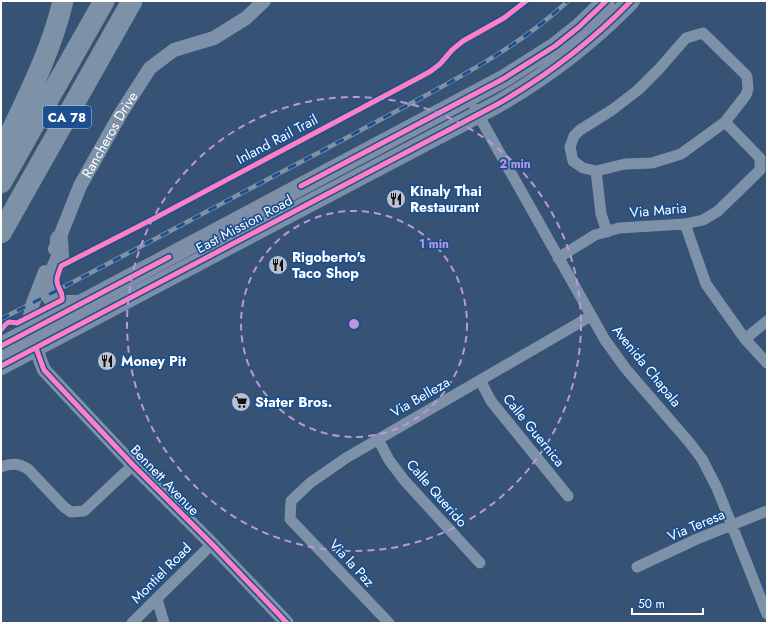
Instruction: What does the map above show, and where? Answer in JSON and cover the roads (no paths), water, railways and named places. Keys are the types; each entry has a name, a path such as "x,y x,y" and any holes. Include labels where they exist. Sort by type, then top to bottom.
{"highway":[{"path":"1,152 32,87 50,44 64,1"},
{"name":"CA 78","path":"1,183 104,1"},
{"name":"CA 78","path":"1,233 132,1"}],"main road":[{"name":"East Mission Road","path":"1,346 503,79 554,46 579,27 606,1"},
{"name":"East Mission Road","path":"1,366 478,115 524,89 550,72 582,47 614,19 631,1"},
{"path":"243,238 241,234 242,230 265,206"},
{"path":"59,239 60,257 49,282 47,291 56,303 79,304"}],"street":[{"name":"Rancheros Drive","path":"29,331 33,303 80,186 121,112 150,68 174,50 214,38 246,18 264,1"},
{"path":"703,33 747,77 748,89 746,95 725,122 681,154 652,163 625,164 596,171 583,168 573,161 570,148 574,136 580,130 612,110 638,90 660,70 686,38 703,33"},
{"name":"Avenida Chapala","path":"468,98 604,340 626,369 702,459 717,488 767,614"},
{"name":"Via Maria","path":"558,258 595,235 619,228 685,224 703,220 718,211 760,170 760,158 725,122"},
{"path":"596,171 601,214 607,232"},
{"path":"685,224 706,284 745,339 767,363"},
{"name":"Via Belleza","path":"294,524 290,519 291,501 310,483 346,458 591,316"},
{"path":"745,339 767,321"},
{"name":"Bennett Avenue","path":"29,331 44,370 133,465 212,544 287,623"},
{"name":"Calle Guernica","path":"480,380 491,401 568,496"},
{"name":"Calle Querido","path":"378,439 389,460 404,480 480,563"},
{"path":"1,467 12,464 21,465 28,469 64,507 71,512 84,511 133,465"},
{"name":"Via Teresa","path":"637,568 696,539 767,511"},
{"name":"Via la Paz","path":"294,524 389,623"},
{"name":"Montiel Road","path":"132,623 212,544"},
{"path":"157,599 164,623"}],"railway":[{"path":"1,319 460,77 534,30 568,1"}],"place":[{"name":"Kinaly Thai Restaurant","path":"396,199"},
{"name":"Rigoberto's Taco Shop","path":"278,265"},
{"name":"Money Pit","path":"107,361"},
{"name":"Stater Bros.","path":"241,402"}]}
